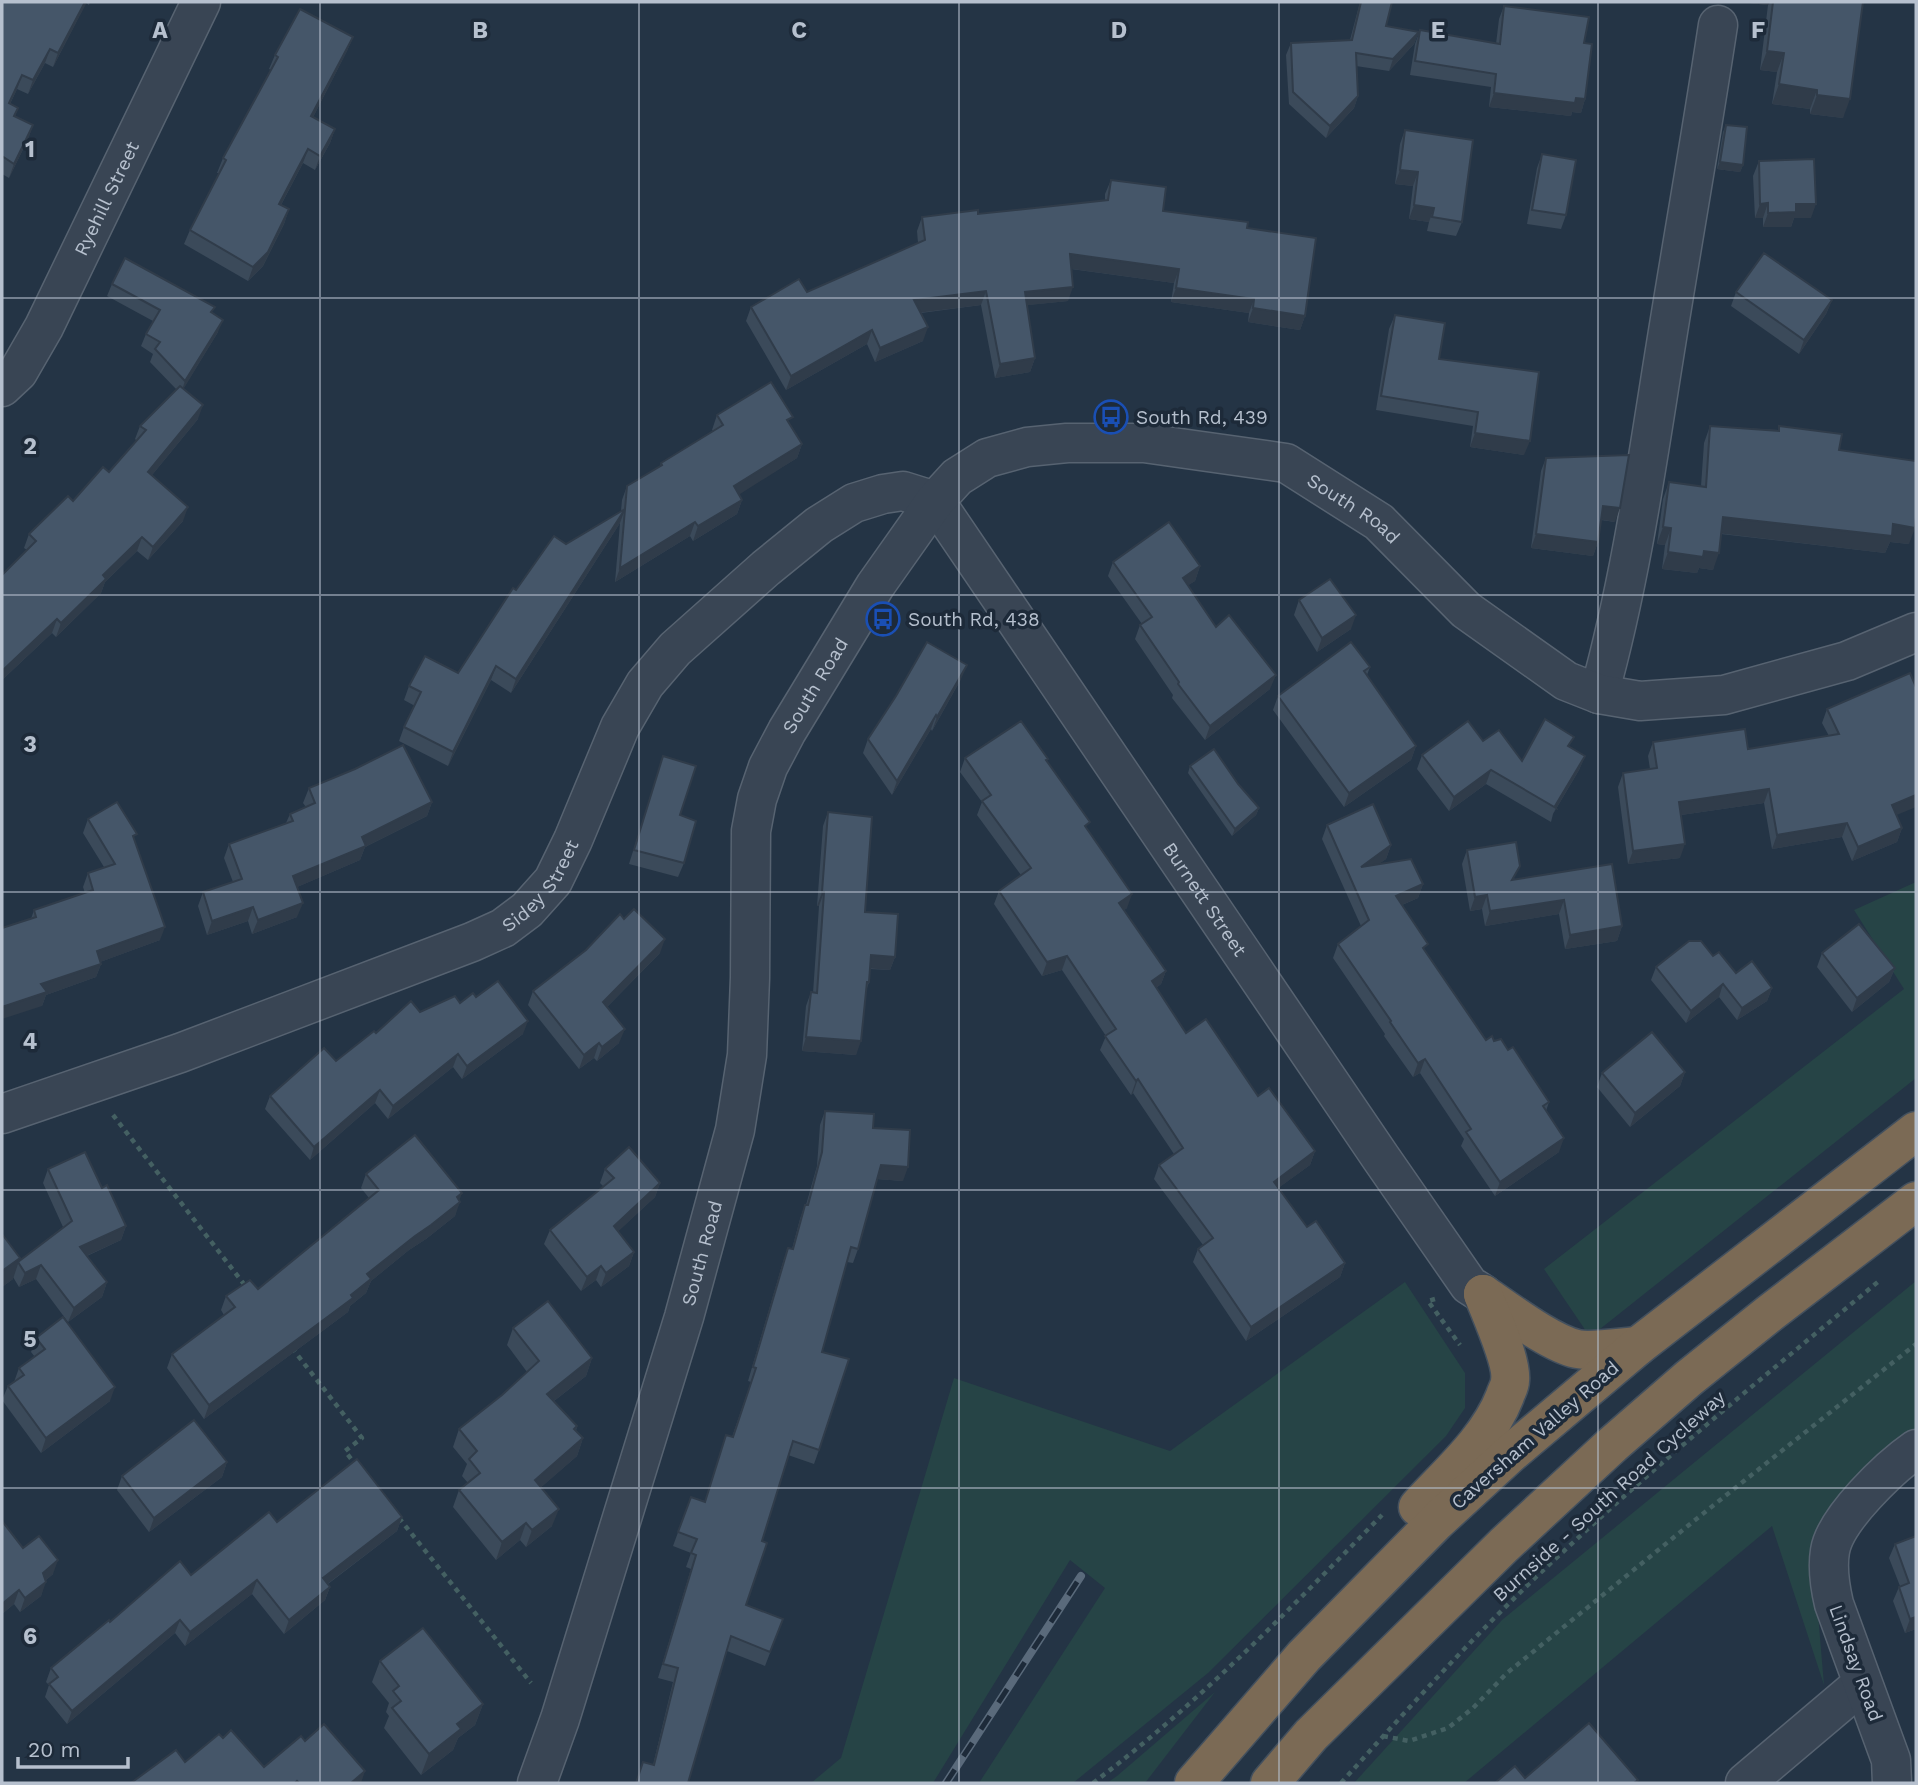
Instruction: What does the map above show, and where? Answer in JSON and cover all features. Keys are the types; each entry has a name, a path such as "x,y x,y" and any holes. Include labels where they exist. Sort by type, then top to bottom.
{"highway":[{"name":"Caversham Valley Road","path":"1194,1783 1304,1656 1436,1522 1511,1453 1638,1346 1916,1131"},
{"path":"1270,1783 1311,1735 1503,1545 1612,1445 1689,1378 1916,1201"},
{"path":"1476,1289 1526,1323 1557,1341 1578,1349 1638,1346"},
{"path":"1370,1589 1377,1562 1391,1539 1466,1456 1499,1410 1511,1380 1503,1346 1476,1289"}],"street":[{"name":"Ryehill Street","path":"2,387 18,372 44,327 201,2"},
{"path":"1598,694 1616,634 1637,528 1718,24"},
{"name":"South Road","path":"537,1783 560,1719 684,1317 735,1130 747,1055 751,831 757,799 768,766 875,586 935,501 957,477 987,458 1027,447 1067,443 1144,443 1286,463 1379,522 1466,610 1566,681 1598,694 1640,701 1724,695 1847,661 1916,632"},
{"name":"Sidey Street","path":"2,1114 193,1048 503,928 527,910 553,881 620,727 645,684 675,649 766,568 819,526 854,503 903,491 935,501"},
{"name":"Burnett Street","path":"935,501 1388,1168 1476,1289"},
{"name":"Lindsay Road","path":"1892,1783 1891,1760 1834,1604 1830,1586 1830,1549 1847,1515 1879,1481 1916,1449"},
{"path":"1745,1783 1862,1684"}],"path":[{"path":"90,1084 254,1297"},
{"name":"Burnside - South Road Cycleway","path":"1341,1783 1442,1670 1563,1551 1707,1423 1885,1276"},
{"path":"1460,1345 1428,1301 1476,1289"},
{"path":"287,1341 362,1438 345,1451 363,1473"},
{"path":"1383,1736 1409,1741 1448,1728 1507,1673 1710,1507 1916,1344"},
{"path":"1093,1783 1141,1747 1217,1678 1389,1508"},
{"path":"397,1516 560,1719"}],"green space":[{"path":"1916,882 1916,1078 1590,1337 1544,1269 1904,989 1854,910"},
{"path":"1916,1281 1916,1431 1814,1567 1824,1685 1772,1526 1464,1783 1354,1783 1502,1620"},
{"path":"1405,1282 1465,1373 1465,1408 1446,1436 1208,1673 1073,1783 979,1783 1105,1588 1070,1560 933,1783 811,1783 841,1758 954,1378 1170,1451"},
{"path":"1215,1692 1145,1783 1107,1783 1117,1776"}],"building":[{"path":"2,2 85,2 58,53 50,49 33,80 22,75 9,103 18,108 14,116 33,125 14,164 2,156"},
{"path":"1361,2 1392,2 1386,26 1419,32 1393,59 1356,53 1358,96 1330,126 1293,92 1291,43 1352,40"},
{"path":"1773,2 1863,2 1850,99 1817,95 1817,90 1779,84 1784,53 1767,51"},
{"path":"1504,6 1589,17 1584,43 1592,44 1585,99 1576,98 1575,103 1494,93 1496,74 1415,61 1420,30 1500,44"},
{"path":"300,9 353,37 311,116 335,129 320,156 308,149 279,204 289,209 268,252 253,267 190,230 226,160 223,158 278,57 275,55"},
{"path":"1726,125 1747,127 1743,165 1720,162"},
{"path":"1405,130 1473,140 1462,222 1432,217 1434,208 1414,205 1418,172 1400,170"},
{"path":"1542,154 1576,160 1566,215 1532,210"},
{"path":"1814,159 1816,204 1796,204 1796,212 1768,213 1768,203 1760,204 1759,161"},
{"path":"1111,180 1166,187 1163,211 1248,222 1247,228 1316,238 1305,316 1253,308 1254,299 1176,288 1179,269 1070,254 1073,287 1025,292 1035,358 1000,364 986,291 914,300 928,327 880,348 872,330 791,376 751,307 799,279 807,292 925,240 922,217 978,210 978,214 1108,200"},
{"path":"1764,253 1832,300 1804,340 1736,292"},
{"path":"125,258 215,307 211,312 223,320 185,381 155,349 160,342 146,334 160,310 112,284"},
{"path":"1395,315 1445,323 1439,359 1539,372 1530,441 1475,433 1478,412 1381,396"},
{"path":"771,382 793,417 787,420 802,444 734,486 742,500 698,526 695,522 620,568 627,486 723,425 717,415"},
{"path":"180,386 203,405 148,472 188,507 153,547 142,537 103,575 106,579 61,623 57,619 2,671 2,575 36,541 29,534 68,496 73,501 103,467 109,472 146,430 140,426"},
{"path":"1710,426 1779,431 1779,426 1842,434 1839,450 1916,461 1915,528 1893,524 1892,536 1723,517 1719,553 1704,551 1703,557 1668,552 1671,528 1663,527 1669,482 1706,487"},
{"path":"1629,455 1620,508 1603,506 1598,542 1536,534 1546,458"},
{"path":"625,509 516,679 496,666 453,752 404,727 421,692 409,686 425,656 458,673 513,588 516,590 554,536 566,544"},
{"path":"1169,522 1200,566 1183,578 1216,627 1229,615 1276,675 1210,726 1178,684 1140,625 1152,617 1113,562"},
{"path":"1330,579 1356,615 1322,638 1299,600"},
{"path":"927,642 967,665 897,781 868,739"},
{"path":"1351,642 1370,667 1364,671 1416,746 1349,793 1278,696"},
{"path":"1910,673 1916,687 1916,795 1892,805 1902,828 1858,847 1847,823 1777,835 1769,789 1679,802 1685,844 1633,851 1623,773 1657,768 1653,742 1745,729 1748,749 1839,734 1827,709"},
{"path":"1545,719 1574,737 1568,746 1585,756 1556,808 1491,770 1454,797 1422,755 1468,721 1483,741 1499,730 1522,761"},
{"path":"1021,721 1090,822 1085,826 1132,894 1119,903 1166,971 1152,981 1186,1033 1206,1019 1258,1096 1269,1088 1315,1151 1274,1182 1307,1227 1316,1221 1345,1263 1251,1327 1198,1249 1213,1238 1159,1165 1183,1148 1138,1079 1136,1081 1105,1036 1116,1029 1067,956 1047,962 999,891 1031,868 982,801 991,795 965,758"},
{"path":"403,745 432,802 362,837 366,846 293,876 303,903 258,920 253,907 212,921 203,892 242,879 229,844 293,821 290,814 315,803 309,788"},
{"path":"1214,749 1238,784 1259,808 1235,829 1190,766"},
{"path":"663,756 696,766 680,815 696,821 684,863 634,850"},
{"path":"117,802 137,834 133,836 165,927 97,951 101,964 41,984 47,992 2,1007 2,928 36,917 34,910 93,890 88,873 115,864 88,819"},
{"path":"1373,804 1391,845 1361,867 1411,859 1423,884 1396,896 1428,944 1423,948 1486,1040 1492,1036 1494,1041 1501,1039 1508,1050 1513,1047 1549,1102 1543,1106 1564,1138 1500,1182 1466,1132 1471,1129 1425,1059 1418,1063 1338,944 1369,920 1327,825"},
{"path":"828,812 872,817 865,912 898,914 895,957 871,955 861,1041 806,1037 811,992 817,993"},
{"path":"1516,842 1520,866 1512,880 1612,864 1622,926 1570,935 1564,900 1490,911 1487,895 1475,897 1467,850"},
{"path":"634,909 665,939 603,1002 625,1029 602,1047 599,1043 584,1055 533,991 586,950 620,914 624,919"},
{"path":"1859,924 1895,968 1857,998 1822,953"},
{"path":"1689,941 1701,941 1713,956 1719,952 1736,973 1752,961 1772,988 1742,1008 1723,984 1691,1011 1656,967"},
{"path":"498,981 528,1021 467,1066 458,1054 393,1106 380,1090 314,1147 270,1096 324,1048 336,1061 374,1031 376,1033 411,1001 420,1012 455,996 460,1003 473,993 476,997"},
{"path":"1652,1032 1685,1072 1635,1113 1602,1073"},
{"path":"825,1111 874,1114 873,1128 910,1130 908,1167 881,1165 858,1249 851,1247 822,1352 849,1359 819,1450 793,1441 762,1541 767,1543 746,1605 783,1619 770,1652 731,1636 688,1783 636,1783 643,1762 654,1765 678,1668 663,1664 696,1555 691,1553 697,1539 678,1532 691,1497 705,1502 726,1435 733,1437 756,1368 753,1367 788,1248 793,1249 805,1205 808,1205 822,1152"},
{"path":"415,1135 462,1193 457,1197 460,1202 367,1274 371,1279 351,1295 353,1298 209,1405 172,1354 235,1307 226,1296 250,1280 258,1289 379,1190 366,1174"},
{"path":"629,1147 660,1183 614,1226 634,1252 606,1273 601,1266 587,1277 550,1230 614,1178 605,1169"},
{"path":"85,1152 102,1188 107,1185 126,1226 80,1247 107,1282 74,1308 41,1265 25,1273 18,1262 72,1221 48,1169"},
{"path":"2,1234 20,1258 2,1271"},
{"path":"548,1301 592,1358 547,1394 577,1426 574,1429 583,1438 535,1480 559,1509 532,1530 526,1523 502,1542 459,1490 480,1473 469,1459 477,1451 459,1429 539,1361 513,1328"},
{"path":"63,1317 115,1387 46,1438 8,1386 24,1375 19,1368 45,1349 36,1338"},
{"path":"194,1420 227,1462 154,1518 122,1476"},
{"path":"357,1459 402,1517 323,1578 330,1587 289,1620 257,1580 190,1632 180,1620 72,1711 49,1684 58,1677 51,1668 109,1620 110,1622 180,1561 191,1575 269,1512 277,1522"},
{"path":"2,1521 23,1548 39,1536 58,1560 43,1573 46,1582 25,1598 19,1590 2,1604"},
{"path":"1916,1536 1916,1617 1910,1619 1899,1587 1909,1583 1895,1544"},
{"path":"423,1628 483,1704 457,1724 461,1729 429,1754 392,1708 401,1701 393,1691 399,1686 380,1661"},
{"path":"1589,1723 1638,1780 1634,1783 1495,1783 1515,1766 1525,1778"},
{"path":"324,1724 365,1771 351,1783 131,1783 176,1750 185,1762 219,1734 223,1738 231,1730 264,1767 301,1736 305,1741"}],"railway":[{"path":"946,1783 1081,1576"}],"place":[{"name":"South Rd, 439","path":"1111,417"},
{"name":"South Rd, 438","path":"883,619"}]}
